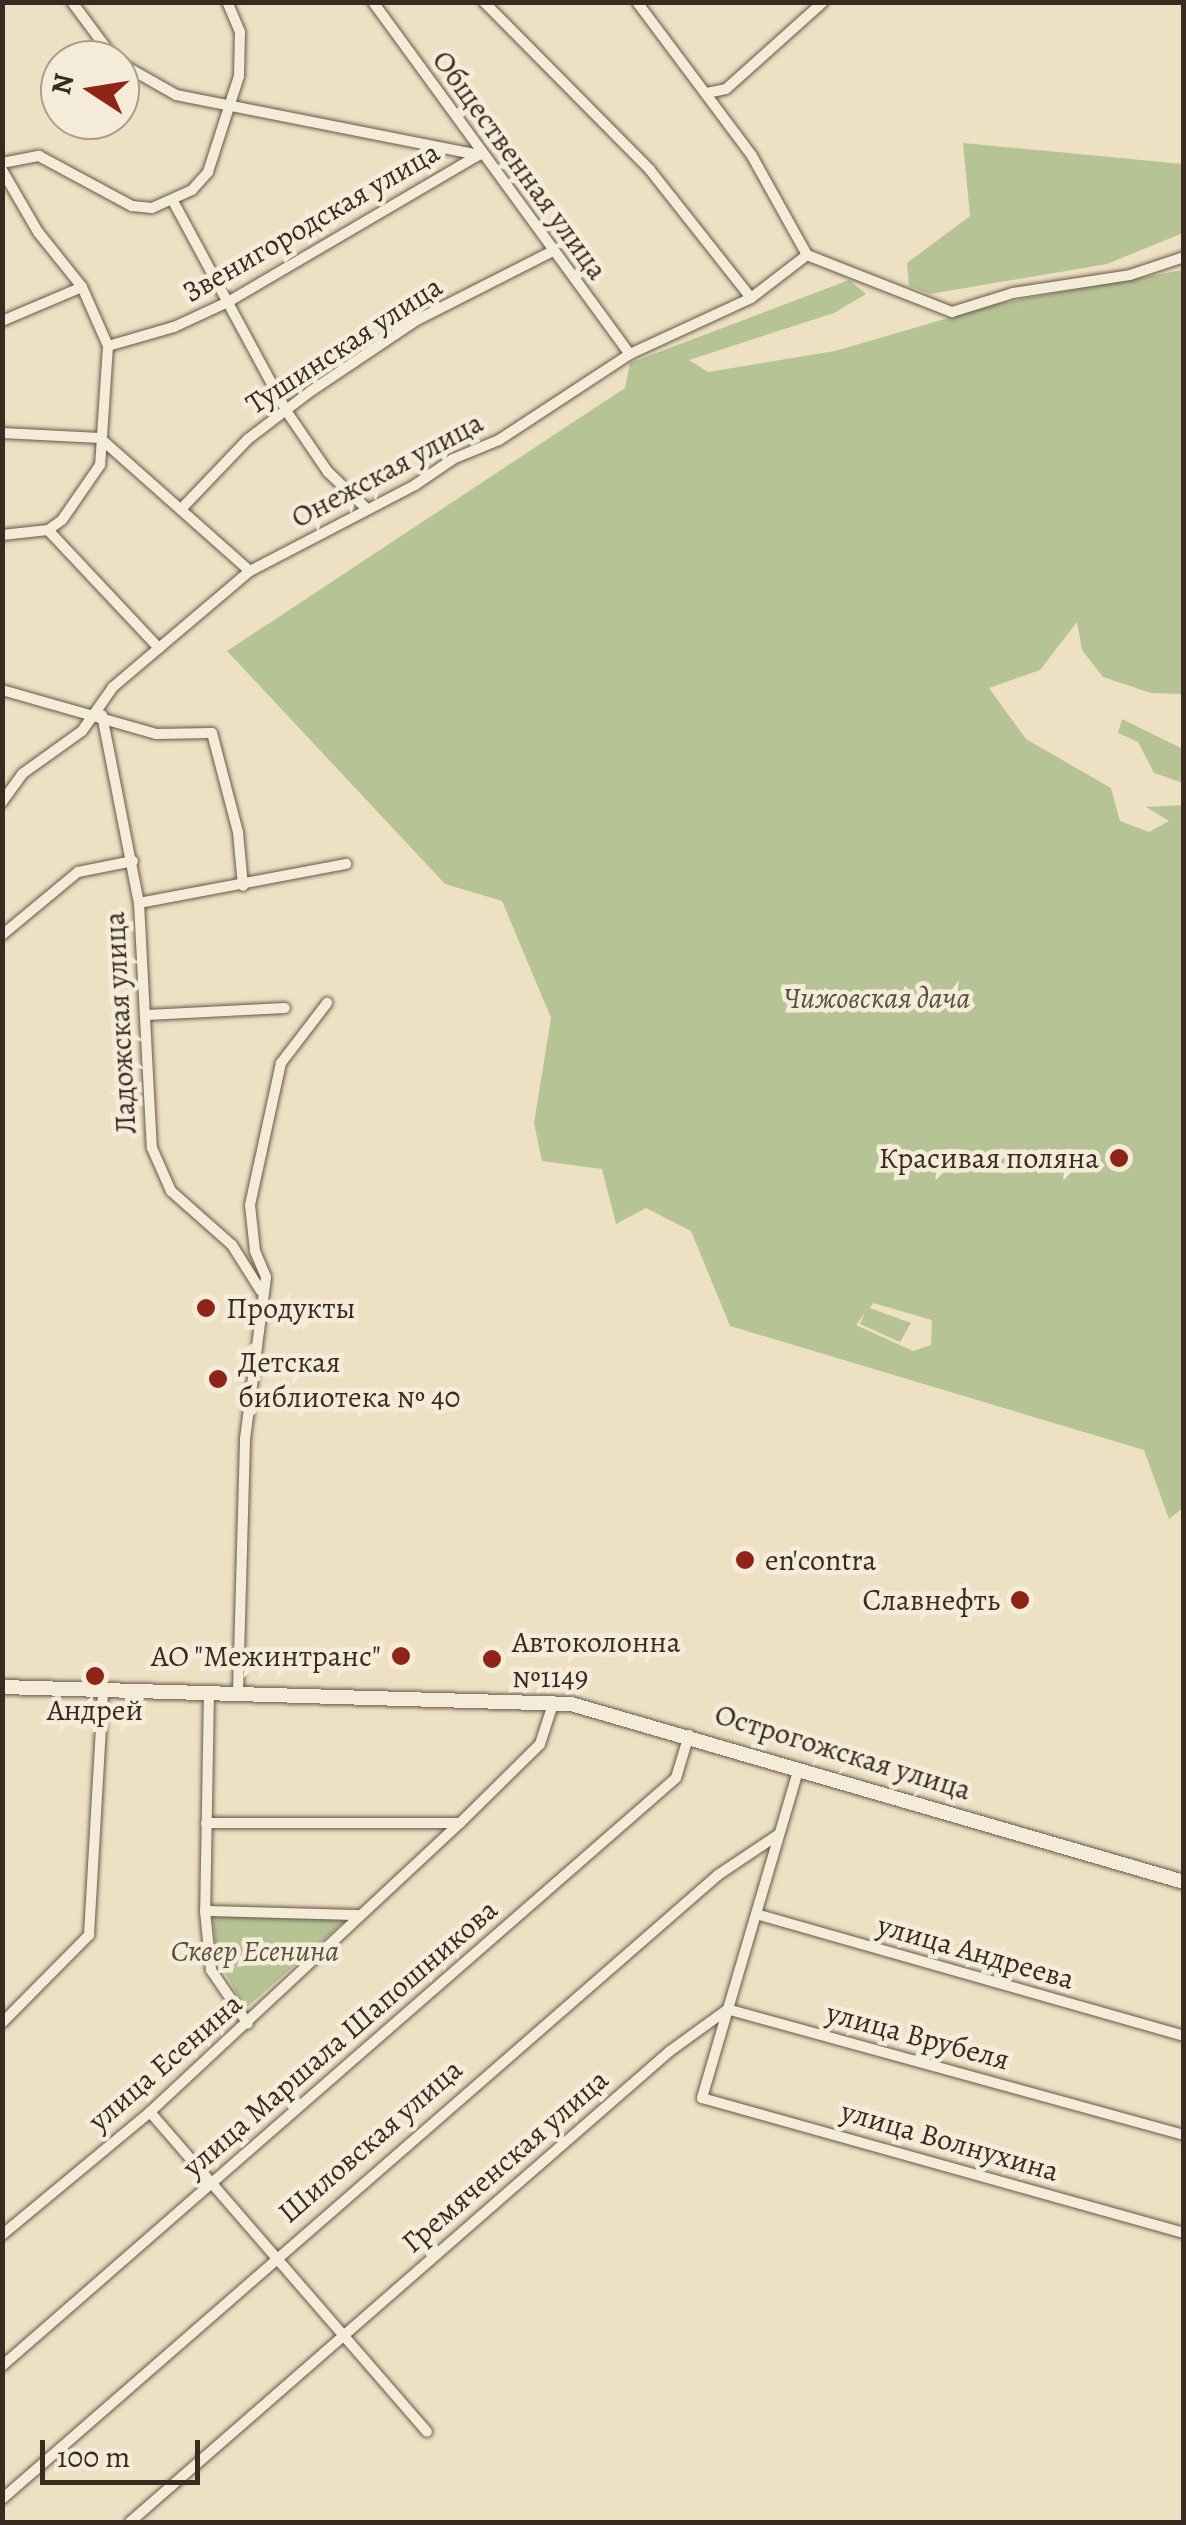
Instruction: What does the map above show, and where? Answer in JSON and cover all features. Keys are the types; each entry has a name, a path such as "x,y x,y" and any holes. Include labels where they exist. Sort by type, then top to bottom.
{"street":[{"path":"72,2 102,40"},
{"path":"4,164 39,156 132,206 173,201 208,172 230,106 240,32 227,2"},
{"name":"Общественная улица","path":"373,2 479,155 630,354"},
{"path":"484,2 650,170 750,298"},
{"path":"637,2 752,156 807,255 952,312 1013,293 1130,275 1184,257"},
{"path":"707,93 726,89 822,3"},
{"path":"140,74 176,94 479,155"},
{"path":"2,144 4,164 38,232 82,286 108,346 100,465 78,502 48,530 2,535"},
{"name":"Звенигородская улица","path":"108,346 228,302 479,155"},
{"path":"173,201 288,412 328,472 366,508"},
{"name":"Тушинская улица","path":"184,506 248,439 415,321 551,252"},
{"name":"Онежская улица","path":"2,802 22,774 82,731 159,648 250,571 499,440 630,354 750,298 807,255"},
{"path":"2,321 82,286"},
{"path":"2,433 100,438 184,506 250,571"},
{"path":"48,530 159,648"},
{"path":"2,690 98,713 156,734 207,732 215,737 238,832 243,886"},
{"name":"Ладожская улица","path":"98,713 139,903 158,1172 232,1245 261,1291"},
{"path":"2,935 78,872 133,861"},
{"path":"139,903 346,864"},
{"path":"238,1692 245,1438 261,1291 266,1277 255,1250 250,1205 258,1144 280,1063 327,1003"},
{"path":"147,1015 285,1008"},
{"name":"Острогожская улица","path":"2,1687 554,1701 689,1734 1184,1882"},
{"path":"2,2022 89,1935 103,1690"},
{"path":"209,1691 205,1910 211,1970 248,2024"},
{"name":"улица Есенина","path":"2,2235 248,2024 460,1823 540,1744 554,1701"},
{"name":"улица Маршала Шапошникова","path":"2,2366 676,1778 689,1734"},
{"path":"728,2009 799,1768"},
{"path":"206,1823 460,1823"},
{"name":"Шиловская улица","path":"2,2499 274,2256 718,1876 780,1833"},
{"path":"205,1910 359,1915"},
{"name":"улица Андреева","path":"756,1914 1184,2036"},
{"name":"улица Волнухина","path":"728,2009 702,2098 1184,2233"},
{"name":"улица Врубеля","path":"728,2009 1184,2135"},
{"name":"Гремяченская улица","path":"130,2522 670,2051 728,2009"},
{"path":"150,2112 427,2432"}],"green space":[{"path":"963,143 1183,164 1183,233 1107,264 930,294 909,286 907,263 970,216"},
{"name":"Чижовская дача","path":"1183,270 1183,694 1151,693 1103,677 1082,650 1077,622 1040,670 989,688 1026,739 1111,788 1120,821 1149,832 1169,821 1146,807 1183,805 1183,1508 1169,1519 1144,1450 730,1326 691,1231 646,1208 616,1224 602,1169 542,1161 534,1123 551,1018 502,901 445,884 227,651 625,388 630,363 849,280 866,294 834,313 689,360 708,372 835,351 996,304","holes":["873,1303 932,1320 931,1345 913,1351 856,1325 865,1313 860,1324 900,1342 911,1323 870,1308"]},
{"path":"1122,719 1183,749 1183,783 1154,773 1138,742 1118,733"},
{"name":"Сквер Есенина","path":"212,1913 348,1918 245,2009 217,1958"}],"place":[{"name":"Красивая поляна","path":"1119,1158"},
{"name":"Продукты","path":"206,1308"},
{"name":"Детская библиотека № 40","path":"218,1379"},
{"name":"en'contra","path":"745,1560"},
{"name":"Cлавнефть","path":"1020,1600"},
{"name":"АО \"Межинтранс\"","path":"401,1656"},
{"name":"Автоколонна №1149","path":"492,1659"},
{"name":"Андрей","path":"95,1676"}]}
